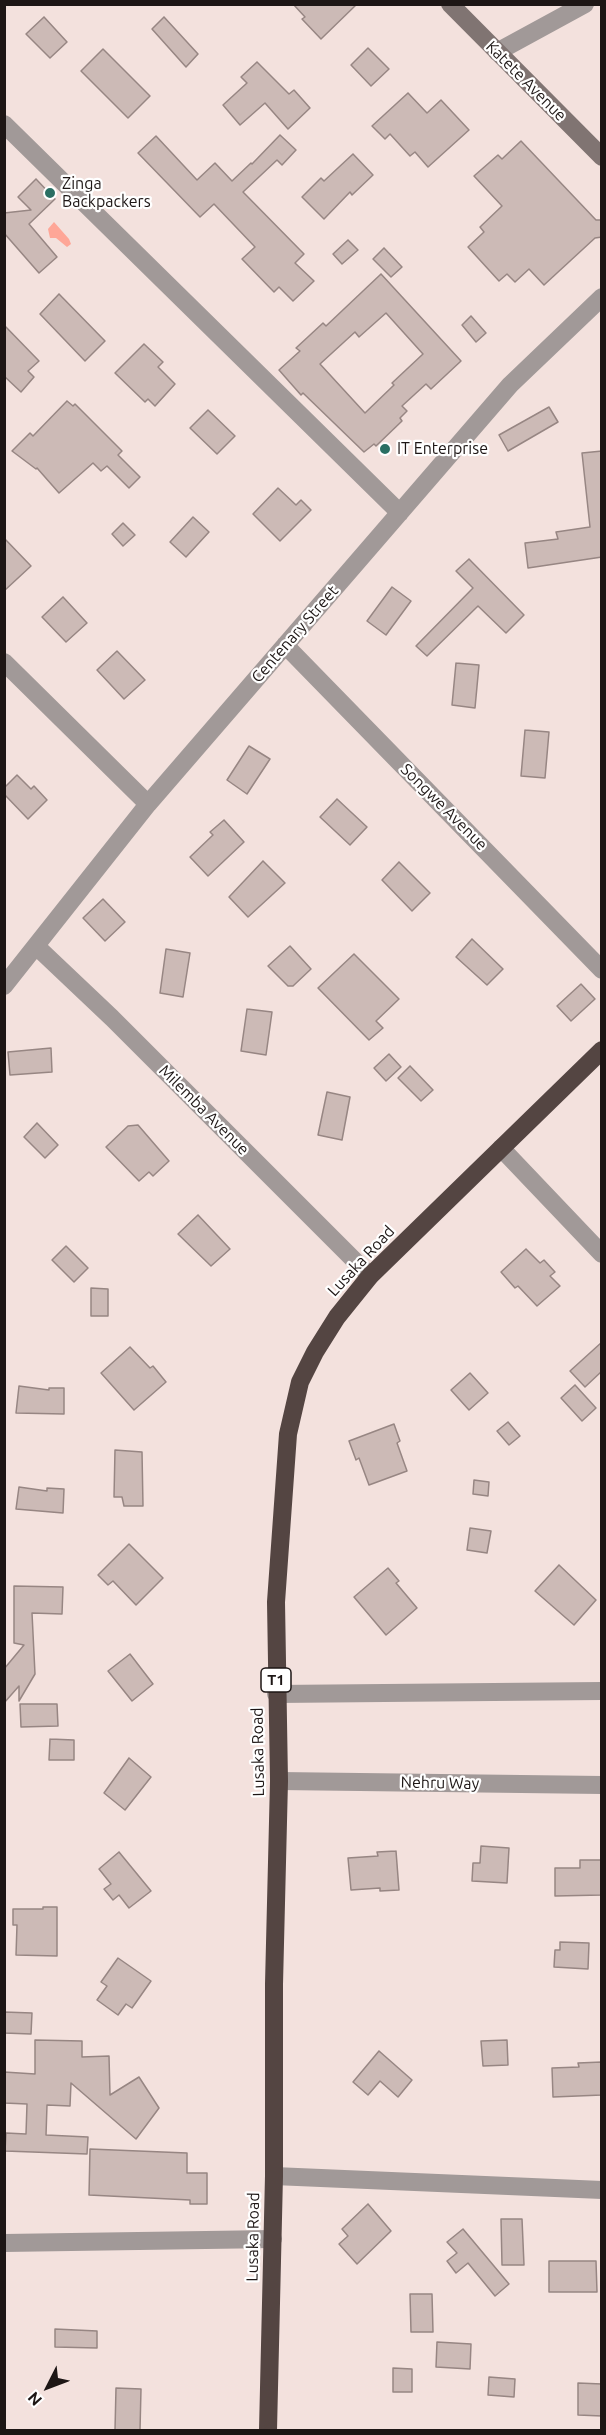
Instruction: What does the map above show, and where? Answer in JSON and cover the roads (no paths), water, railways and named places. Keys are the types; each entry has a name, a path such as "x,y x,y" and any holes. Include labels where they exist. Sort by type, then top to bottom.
{"highway":[{"name":"Lusaka Road","path":"268,2430 279,1781 276,1602 288,1434 300,1382 315,1352 337,1317 370,1276 602,1050"}],"street":[{"name":"Katete Avenue","path":"450,4 602,157"},
{"path":"497,52 585,4"},
{"path":"4,124 400,513"},
{"name":"Centenary Street","path":"4,986 148,804 510,385 602,297"},
{"name":"Songwe Avenue","path":"285,645 602,970"},
{"path":"4,662 148,804"},
{"name":"Milemba Avenue","path":"36,946 112,1018 370,1276"},
{"path":"501,1148 602,1254"},
{"path":"276,1694 602,1691"},
{"name":"Nehru Way","path":"279,1781 602,1785"},
{"path":"274,2176 602,2190"},
{"path":"4,2243 273,2239"}],"place":[{"name":"Zinga Backpackers","path":"50,193"},
{"name":"IT Enterprise","path":"385,449"}]}
